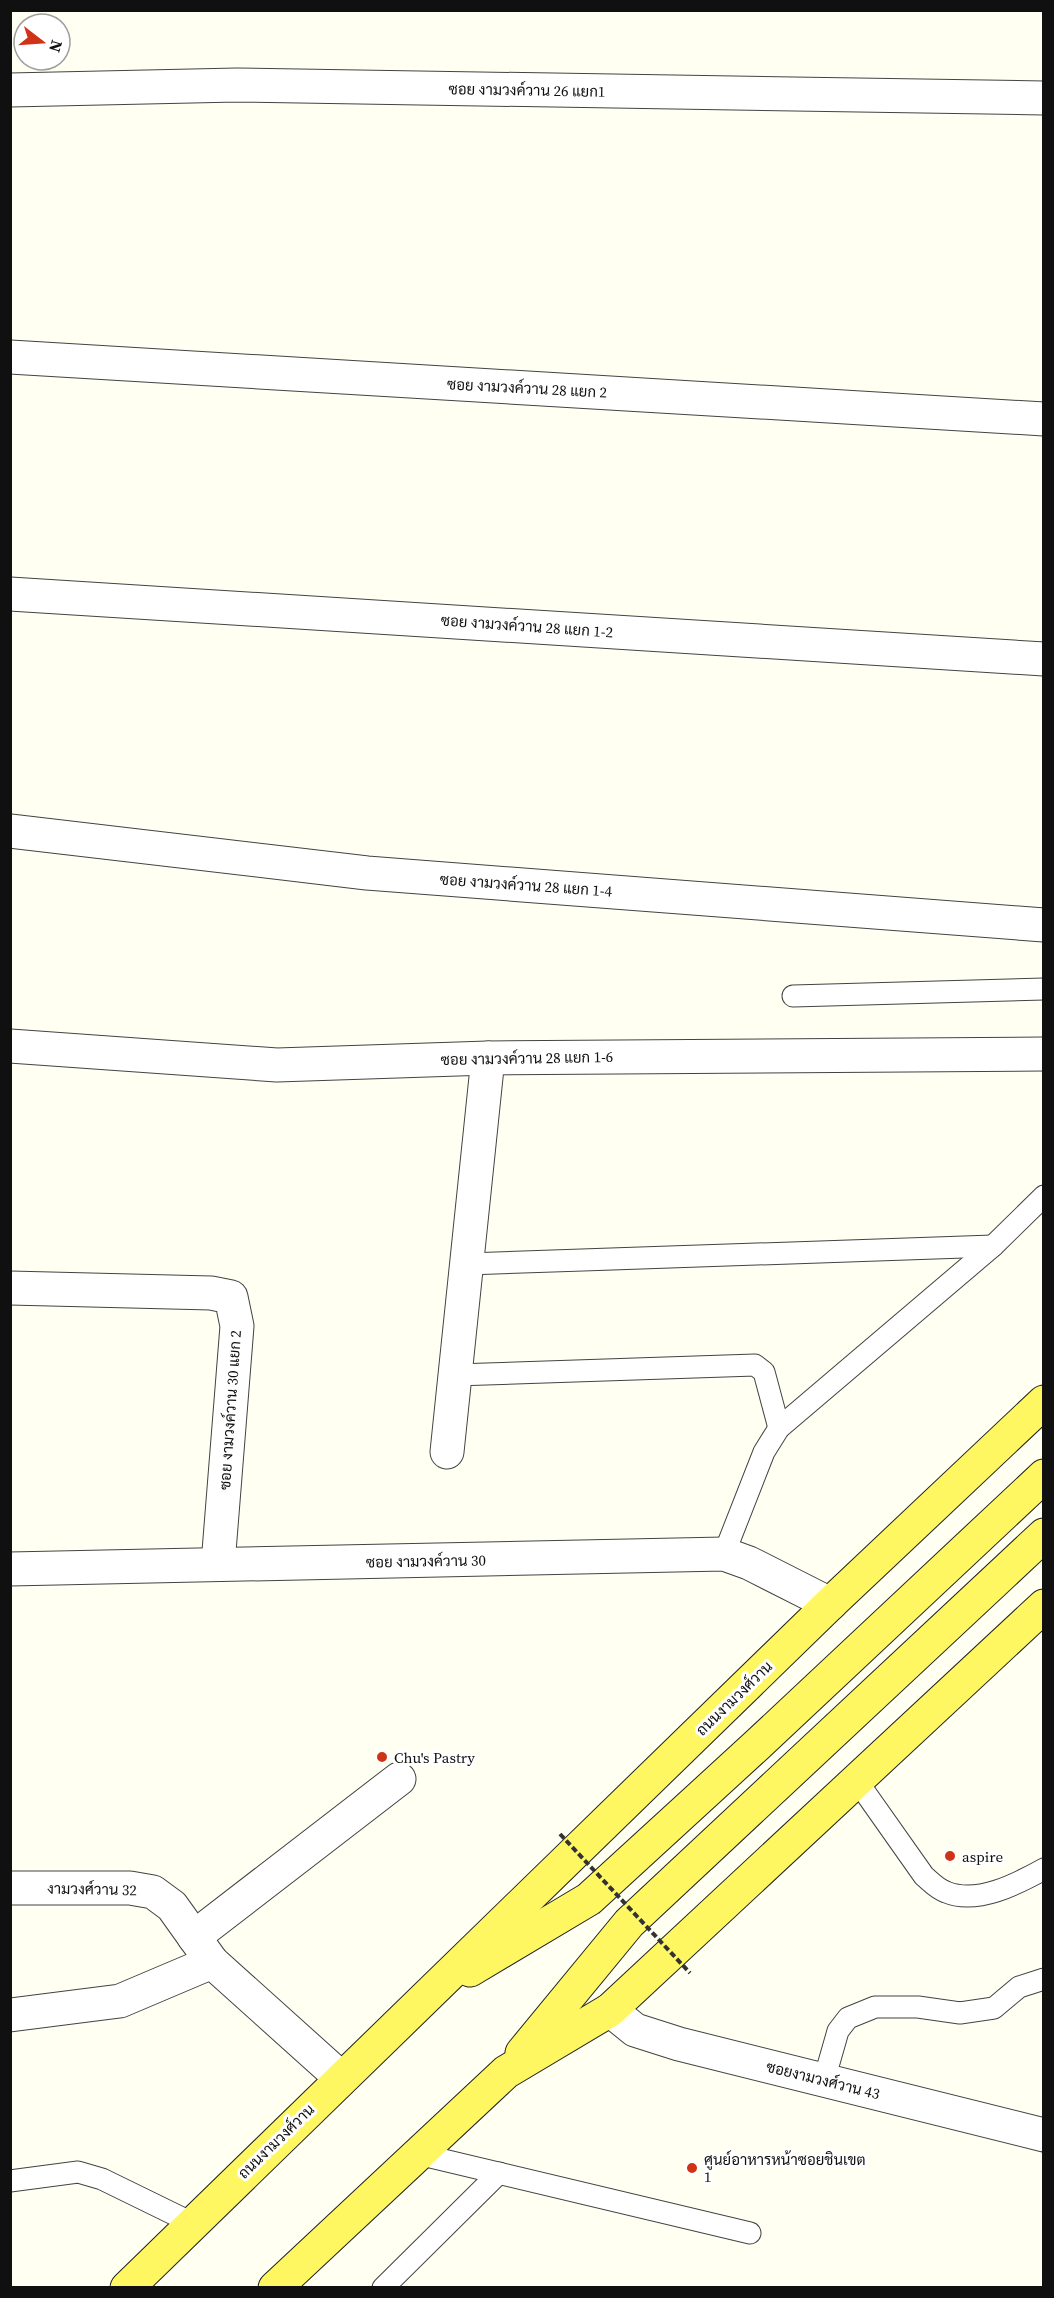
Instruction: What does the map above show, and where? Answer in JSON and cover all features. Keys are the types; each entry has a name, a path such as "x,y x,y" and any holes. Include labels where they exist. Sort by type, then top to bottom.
{"main road":[{"name":"ถนนงามวงศ์วาน","path":"127,2288 830,1604 1044,1402"},
{"name":"ถนนงามวงศ์วาน","path":"426,1996 589,1899 1044,1476"},
{"path":"276,2288 506,2072 629,1923 1044,1535"},
{"path":"506,2072 610,2010 1044,1606"}],"street":[{"name":"ซอย งามวงค์วาน 26 แยก1","path":"10,90 237,85 1044,98"},
{"name":"ซอย งามวงค์วาน 28 แยก 2","path":"10,357 1044,419"},
{"name":"ซอย งามวงค์วาน 28 แยก 1-2","path":"10,594 1044,659"},
{"name":"ซอย งามวงค์วาน 28 แยก 1-4","path":"10,831 368,873 1044,925"},
{"name":"ซอย งามวงค์วาน 28 แยก 1-6","path":"10,1046 277,1065 488,1058 1044,1054"},
{"path":"447,1452 488,1058"},
{"name":"ซอย งามวงค์วาน 30 แยก 2","path":"10,1288 211,1293 231,1297 237,1326 218,1564"},
{"name":"ซอย งามวงค์วาน 30","path":"10,1569 724,1554 749,1563 830,1604"},
{"path":"10,2015 120,2001 203,1950 399,1779"},
{"name":"งามวงศ์วาน 32","path":"10,1888 130,1888 153,1892 172,1906 203,1950 341,2078"},
{"name":"ซอยงามวงศ์วาน 43","path":"610,2010 635,2030 679,2044 1044,2135"}],"lane":[{"path":"793,996 1044,989"},
{"path":"724,1554 764,1452 778,1428 993,1246 1044,1196"},
{"path":"467,1264 993,1246"},
{"path":"455,1375 754,1365 764,1372 778,1428"},
{"path":"858,1781 924,1876 948,1893 970,1897 993,1891 1044,1869"},
{"path":"824,2080 838,2031 848,2018 875,2007 918,2007 960,2013 994,2008 1018,1986 1044,1980"},
{"path":"418,2154 750,2233"},
{"path":"10,2181 78,2172 102,2179 192,2223"},
{"path":"383,2288 499,2173"}],"path":[{"path":"560,1834 690,1973"}],"place":[{"name":"Chu's Pastry","path":"382,1757"},
{"name":"aspire","path":"950,1856"},
{"name":"ศูนย์อาหารหน้าซอยชินเขต 1","path":"692,2168"}]}
